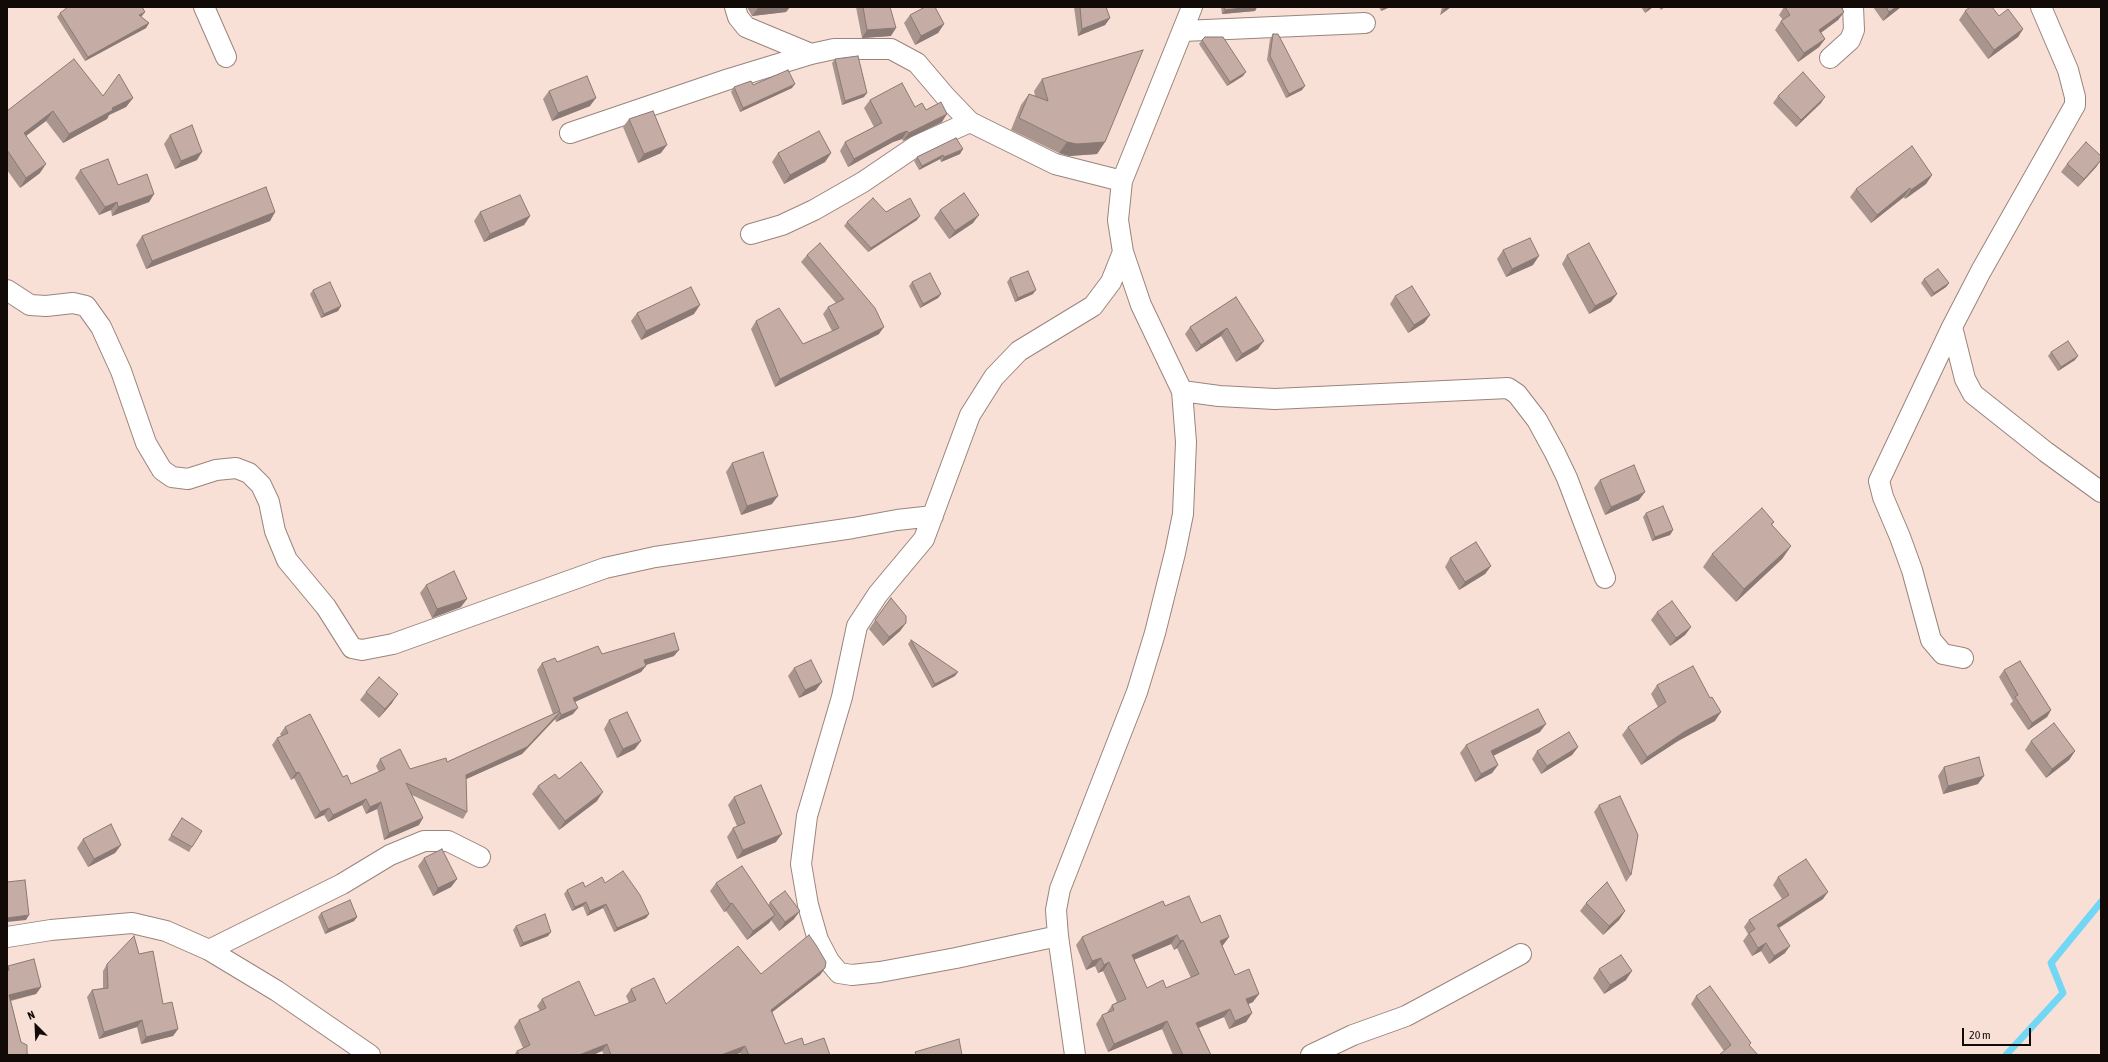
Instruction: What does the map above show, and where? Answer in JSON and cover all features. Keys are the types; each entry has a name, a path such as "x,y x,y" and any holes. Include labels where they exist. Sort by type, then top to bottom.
{"street":[{"path":"204,7 226,57"},
{"path":"735,7 738,17 746,27 811,54"},
{"path":"1075,1055 1058,936 1056,910 1060,889 1137,692 1155,633 1183,514 1186,442 1182,391 1141,305 1123,252 1118,220 1122,181 1184,31 1192,7"},
{"path":"1830,58 1850,40 1854,30 1853,7"},
{"path":"1963,658 1943,654 1931,640 1912,570 1883,497 1879,481 1952,327 1985,264 2074,105 2075,97 2068,70 2041,7"},
{"path":"1184,31 1365,23"},
{"path":"570,133 729,79 811,54 834,50 891,49 917,63 970,122 1055,164 1122,181"},
{"path":"751,234 782,225 814,210 863,182 916,146 970,122"},
{"path":"1058,936 956,958 852,976 839,973 829,961 818,940 808,906 801,864 807,816 842,697 857,626 878,594 924,539 970,415 994,377 1019,351 1093,306 1111,282 1123,252"},
{"path":"7,290 30,305 46,306 73,303 86,306 101,327 121,371 146,443 162,470 172,477 188,479 216,470 236,468 249,473 261,485 269,502 275,530 286,560 326,608 352,648 362,650 393,644 606,568 655,557 932,516"},
{"path":"1952,327 1965,379 1973,394 2046,452 2101,492"},
{"path":"1182,391 1219,396 1275,399 1508,388 1517,394 1537,420 1555,453 1567,478 1605,578"},
{"path":"209,950 342,884 390,855 424,840 448,841 480,857"},
{"path":"7,937 51,930 132,923 166,931 209,950 283,996 370,1055"},
{"path":"1311,1055 1352,1035 1406,1016 1521,954"}],"building":[{"path":"68,7 142,7 145,12 139,15 149,23 88,57 60,13"},
{"path":"863,7 890,7 896,28 867,30"},
{"path":"925,7 935,7 944,24 921,36 910,15"},
{"path":"1080,7 1106,7 1110,18 1082,29"},
{"path":"1224,7 1251,7 1225,10"},
{"path":"1785,7 1841,7 1844,12 1819,30 1825,39 1804,53 1781,21 1790,15"},
{"path":"1886,7 1896,7 1889,12"},
{"path":"1970,7 1992,7 1999,16 2008,9 2023,29 1994,50 1965,11"},
{"path":"1273,34 1278,34 1305,86 1289,94 1270,56"},
{"path":"1205,37 1223,37 1246,72 1230,82 1202,40"},
{"path":"1143,50 1105,142 1077,144 1067,142 1019,118 1029,94 1048,101 1042,79"},
{"path":"858,56 867,93 845,101 835,59"},
{"path":"74,59 103,96 119,74 133,98 112,108 113,110 69,134 53,111 24,133 46,164 26,178 7,150 7,111"},
{"path":"788,70 795,84 743,108 734,87 751,81 753,85"},
{"path":"1803,72 1825,97 1801,120 1778,96"},
{"path":"587,76 596,98 558,113 549,91"},
{"path":"902,83 915,107 922,103 926,110 941,102 947,114 909,133 907,131 899,134 854,159 845,142 882,123 870,100"},
{"path":"653,111 667,145 644,154 629,119"},
{"path":"192,125 202,152 181,161 170,135"},
{"path":"819,131 831,153 790,175 778,153"},
{"path":"956,138 963,149 944,157 943,155 922,166 917,157"},
{"path":"2086,142 2101,156 2101,160 2084,179 2067,164"},
{"path":"1912,146 1932,175 1911,190 1910,188 1877,215 1856,189"},
{"path":"108,159 118,185 147,174 154,194 118,207 117,202 105,207 80,170"},
{"path":"266,187 275,212 152,261 142,236"},
{"path":"964,193 979,215 955,231 940,210"},
{"path":"520,195 530,216 490,234 480,212"},
{"path":"873,198 886,212 910,198 920,216 871,248 847,222"},
{"path":"1530,238 1539,256 1512,269 1503,250"},
{"path":"820,243 875,308 884,327 780,379 756,321 779,308 803,344 839,328 828,307 844,299 807,255"},
{"path":"1589,243 1617,294 1595,306 1567,255"},
{"path":"1938,269 1949,283 1934,293 1924,279"},
{"path":"1028,271 1036,290 1018,298 1010,278"},
{"path":"930,273 941,294 923,304 912,282"},
{"path":"330,282 341,306 324,314 313,290"},
{"path":"1412,286 1430,315 1414,325 1395,296"},
{"path":"691,287 700,305 646,331 637,313"},
{"path":"1236,297 1264,341 1242,354 1227,328 1201,345 1190,327"},
{"path":"2068,341 2078,356 2061,367 2051,352"},
{"path":"763,452 778,496 747,506 732,463"},
{"path":"1634,465 1645,492 1611,507 1600,480"},
{"path":"1663,506 1673,530 1655,537 1646,513"},
{"path":"1762,508 1774,522 1771,524 1791,546 1744,589 1712,554"},
{"path":"1476,542 1491,566 1465,582 1450,558"},
{"path":"454,571 467,599 437,609 426,585"},
{"path":"891,598 906,616 906,623 889,637 875,620"},
{"path":"1672,601 1691,627 1676,638 1657,612"},
{"path":"674,633 679,650 644,660 646,666 573,698 578,708 561,715 560,712 527,747 466,775 467,812 406,783 423,818 389,833 381,802 370,807 366,799 333,815 329,808 320,812 299,772 296,773 277,738 288,733 285,727 310,714 343,777 347,775 351,784 385,769 380,759 400,749 410,769 446,758 447,762 560,711 542,663 555,658 557,662 598,646 602,654"},
{"path":"911,640 958,672 935,684"},
{"path":"811,660 822,682 805,690 794,668"},
{"path":"2020,661 2051,710 2032,723 2015,697 2018,695 2004,670"},
{"path":"1693,666 1710,698 1712,697 1721,712 1684,732 1647,757 1628,727 1666,702 1657,685"},
{"path":"379,677 398,694 385,709 366,692"},
{"path":"1538,709 1546,724 1491,751 1498,765 1481,774 1466,745"},
{"path":"627,712 641,741 623,749 609,720"},
{"path":"2054,723 2075,751 2052,769 2031,741"},
{"path":"1569,732 1578,747 1547,766 1537,751"},
{"path":"1979,757 1984,776 1948,786 1944,767"},
{"path":"581,762 603,792 565,821 538,786 555,774 559,779"},
{"path":"761,785 782,834 743,850 733,828 745,823 734,797"},
{"path":"1620,796 1638,835 1631,875 1599,805"},
{"path":"182,818 202,831 192,847 171,835"},
{"path":"111,824 121,845 94,859 83,839"},
{"path":"442,849 457,879 438,888 424,858"},
{"path":"1806,859 1828,892 1777,925 1790,946 1774,956 1766,943 1758,948 1749,933 1755,929 1749,920 1789,895 1778,877"},
{"path":"742,866 775,915 753,931 732,903 730,904 716,883"},
{"path":"623,871 640,895 649,914 617,928 606,904 590,911 586,902 575,907 567,890 583,882 585,887 602,877 605,883"},
{"path":"25,880 29,915 7,918 7,882"},
{"path":"1607,882 1625,911 1609,926 1586,903"},
{"path":"785,891 800,911 785,922 770,902"},
{"path":"1189,896 1201,923 1220,915 1229,937 1220,941 1235,975 1249,969 1259,994 1246,999 1252,1013 1235,1021 1230,1009 1196,1023 1211,1055 1183,1055 1167,1021 1114,1044 1102,1015 1114,1010 1112,1005 1126,999 1109,962 1104,965 1101,958 1092,961 1082,937 1163,901 1165,906","holes":["1177,935 1180,941 1183,940 1199,974 1166,988 1163,980 1147,988 1132,955"]},
{"path":"350,900 357,917 328,929 321,913"},
{"path":"545,914 551,932 523,943 516,926"},
{"path":"809,935 826,962 825,968 771,1010 785,1044 802,1038 804,1045 824,1038 830,1055 749,1055 745,1046 721,1055 611,1055 607,1044 579,1055 519,1055 517,1051 530,1045 519,1020 546,1008 542,999 579,981 595,1016 636,1000 631,989 654,978 666,1004 738,946 761,974"},
{"path":"134,936 139,954 153,951 163,1004 172,1002 178,1029 146,1037 142,1020 104,1032 92,990 108,988 107,964"},
{"path":"1621,955 1632,971 1610,985 1599,969"},
{"path":"34,959 41,987 9,995 21,1042 27,1045 28,1055 7,1055 8,966"},
{"path":"1710,986 1751,1043 1749,1045 1758,1055 1719,1055 1731,1045 1696,996"},
{"path":"959,1039 962,1055 916,1055 915,1052"}],"waterway":[{"path":"2006,1055 2063,993 2051,963 2101,902"}]}
